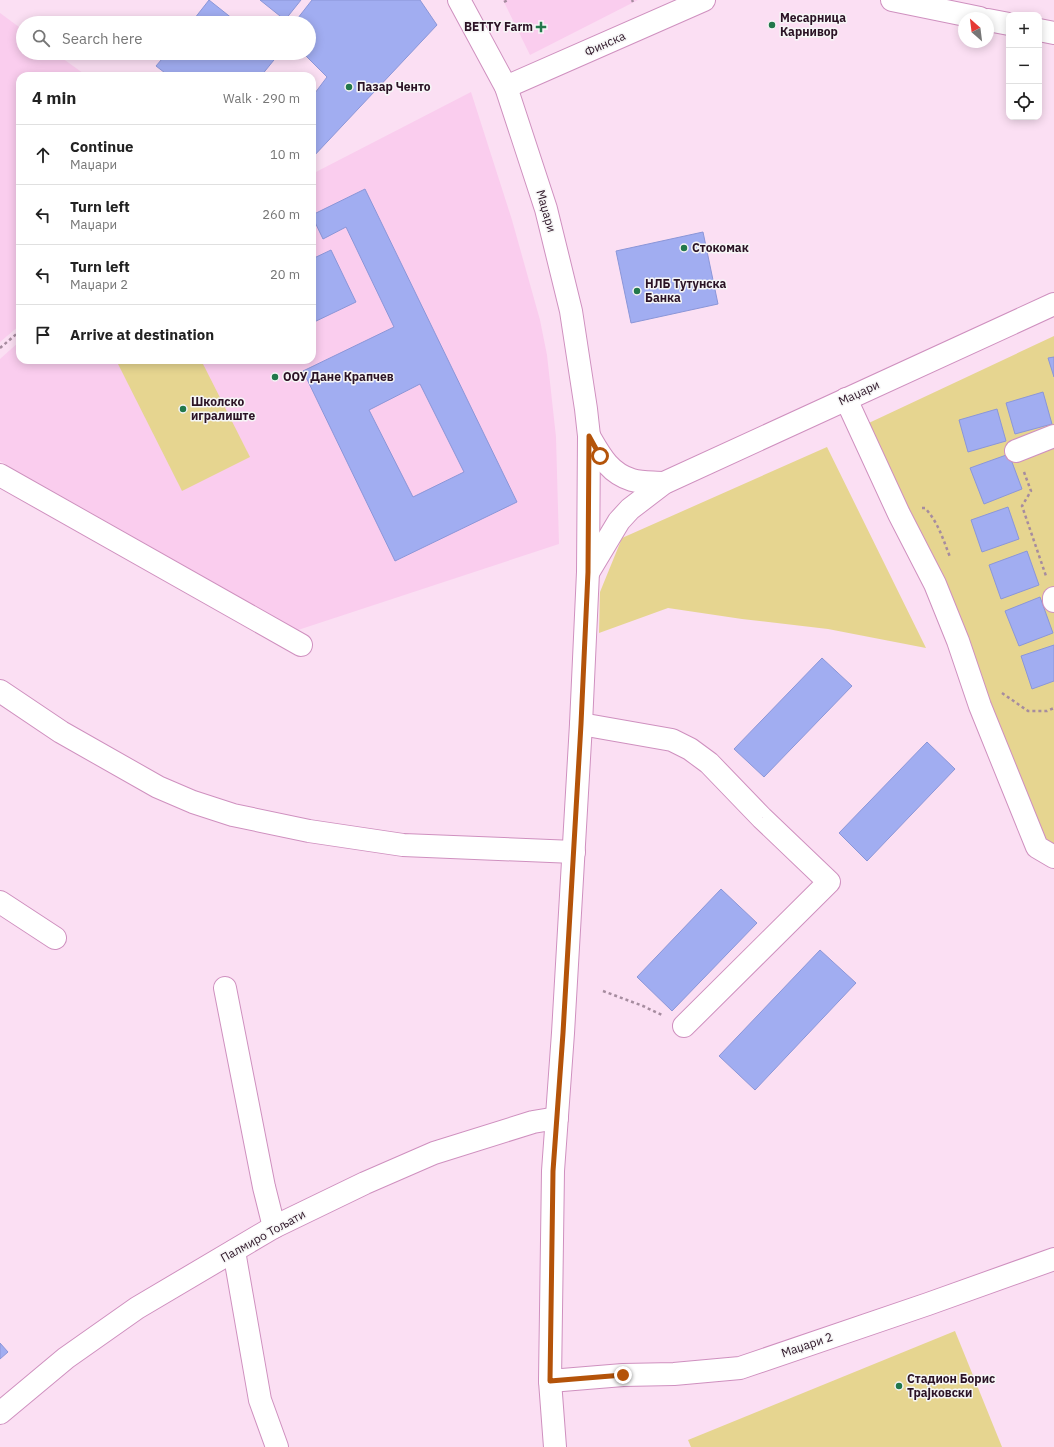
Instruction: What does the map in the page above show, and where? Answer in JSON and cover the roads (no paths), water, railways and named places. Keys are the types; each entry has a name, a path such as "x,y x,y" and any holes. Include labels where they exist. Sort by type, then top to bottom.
{"street":[{"name":"Маџари","path":"458,0 506,87 546,209 571,311 589,436 588,572 581,724 553,1171 550,1381 555,1447"},
{"name":"Финска","path":"506,87 704,0"},
{"path":"892,0 958,14"},
{"path":"994,21 1006,23"},
{"path":"1042,31 1054,33"},
{"name":"Маџари","path":"588,572 619,521 630,509 664,483 1054,304"},
{"path":"846,399 899,514 935,584 958,641 980,706 1025,821 1037,847 1054,857"},
{"name":"Маџари","path":"589,436 600,456 609,467 619,474 633,480 664,483"},
{"path":"1016,451 1054,436"},
{"path":"0,474 301,645"},
{"path":"0,690 61,732 158,787 193,802 232,815 309,832 402,845 574,852"},
{"path":"581,724 672,740 690,749 709,763 762,818 829,882 684,1026"},
{"path":"0,902 55,938"},
{"path":"225,988 264,1187 274,1227"},
{"name":"Палмиро Тољати","path":"0,1413 66,1358 137,1308 274,1227 434,1153 533,1122 557,1118"},
{"path":"234,1251 260,1400 277,1447"},
{"name":"Маџари 2","path":"550,1381 623,1375 674,1374 740,1368 1054,1259"}],"place":[{"name":"Месарница Карнивор","path":"772,25"},
{"name":"BETTY Farm","path":"541,27"},
{"name":"Пазар Ченто","path":"349,87"},
{"name":"Стокомак","path":"684,248"},
{"name":"НЛБ Тутунска Банка","path":"637,291"},
{"name":"ООУ Дане Крапчев","path":"275,377"},
{"name":"Школско игралиште","path":"183,409"},
{"name":"Стадион Борис Трајковски","path":"899,1386"}]}
